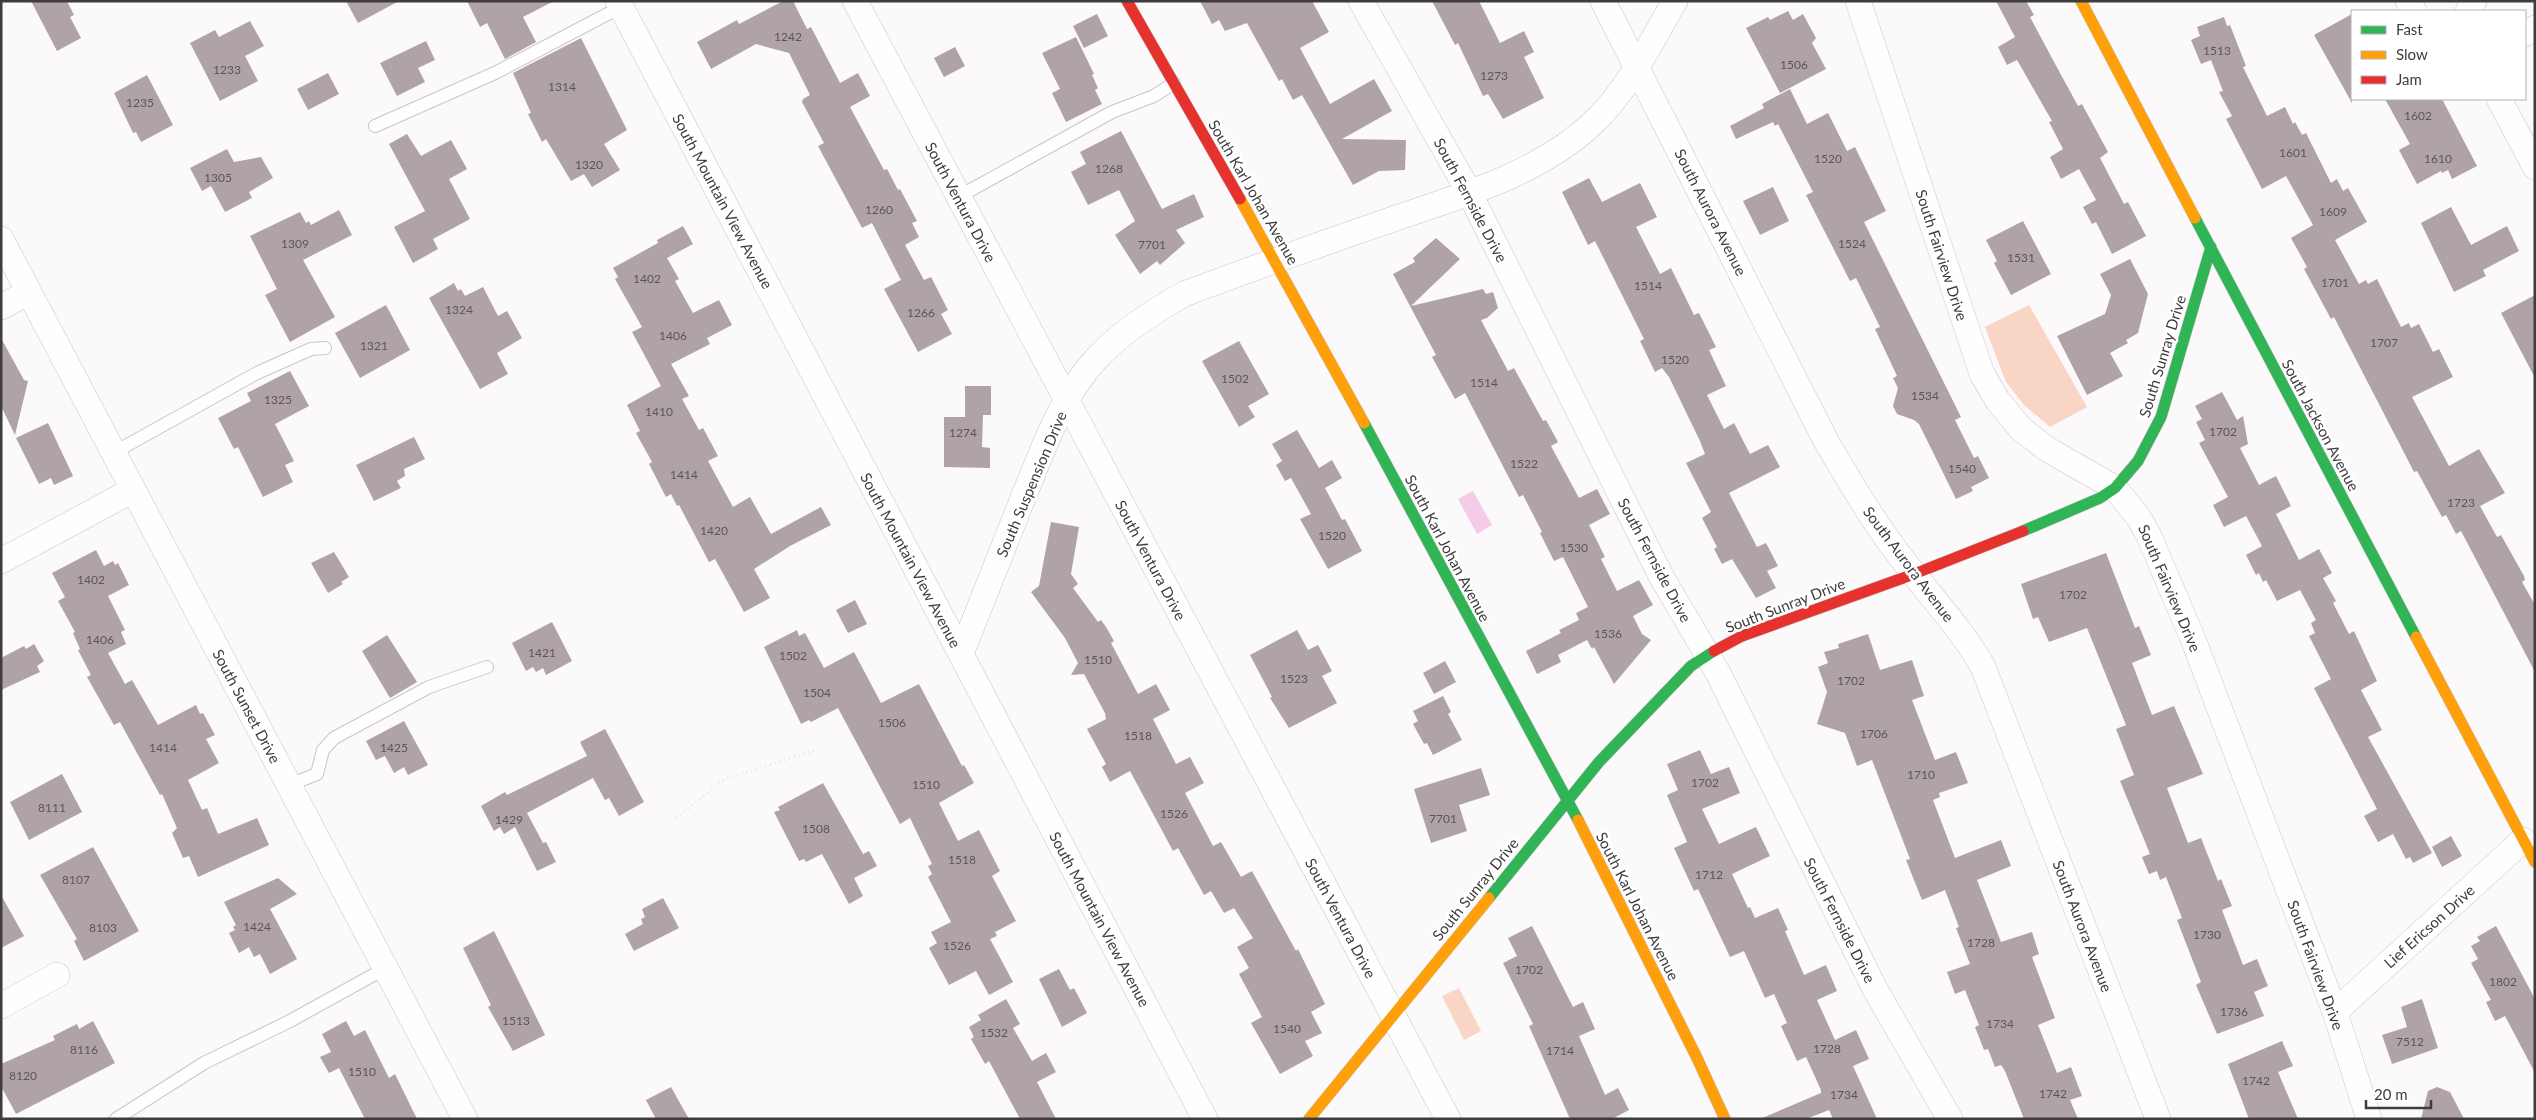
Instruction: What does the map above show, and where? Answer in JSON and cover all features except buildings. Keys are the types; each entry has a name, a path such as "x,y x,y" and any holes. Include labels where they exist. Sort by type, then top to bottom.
{"street":[{"name":"South Ventura Drive","path":"855,1 1448,1119"},
{"name":"South Karl Johan Avenue","path":"1127,1 1275,260 1568,800 1697,1058 1725,1119"},
{"name":"South Fernside Drive","path":"1361,1 1469,192 1661,576 1708,656 1876,991 1950,1119"},
{"name":"South Aurora Avenue","path":"1603,1 1638,66 1826,441 1860,499 1914,574 1967,640 1988,680 2158,1119"},
{"name":"South Suspension Drive","path":"961,654 1053,423 1066,400 1096,360 1123,333 1159,308 1184,294 1469,192 1530,166 1563,147 1593,123 1618,95 1638,66 1675,1"},
{"name":"South Fairview Drive","path":"1858,1 1975,356 1989,388 2008,414 2031,438 2115,488 2139,518 2174,594 2334,1012 2369,1119"},
{"name":"South Jackson Avenue","path":"2081,1 2535,862"},
{"name":"South Mountain View Avenue","path":"619,4 1205,1119"},
{"path":"2500,100 2535,167"},
{"name":"South Sunset Drive","path":"1,239 465,1119"},
{"name":"South Sunray Drive","path":"1309,1119 1392,1014 1599,762 1678,678 1702,657 1708,656 1726,643 1754,631 1914,574 2062,516 2100,498 2115,488 2138,461 2161,417 2211,247"},
{"path":"1,307 29,292"},
{"path":"1,561 133,490"},
{"name":"Lief Ericson Drive","path":"2334,1012 2523,840"},
{"path":"1,1006 57,975"}],"lane":[{"path":"375,126 495,73 619,4"},
{"path":"958,196 1112,112 1154,96 1174,83"},
{"path":"114,452 257,372 310,349 325,348"},
{"path":"289,785 317,774 323,750 334,738 428,687 487,667"},
{"path":"116,1119 204,1063 290,1021 386,968"}],"path":[{"path":"676,818 725,779 816,750"}],"shaded area":[{"path":"2029,305 2087,407 2050,427 2024,405 2006,382 1985,327"},
{"path":"1473,491 1492,525 1477,534 1458,499"},
{"path":"1459,988 1481,1031 1464,1040 1442,996"}],"traffic: fast":[{"path":"2195,218 2416,637"},
{"path":"2023,531 2100,498 2115,488 2138,461 2161,417 2211,247"},
{"path":"1364,423 1578,820"},
{"path":"1489,898 1599,762 1691,666 1714,651"}],"traffic: slow":[{"path":"2081,1 2195,218"},
{"path":"1240,199 1364,423"},
{"path":"2416,637 2535,862"},
{"path":"1578,820 1697,1058 1725,1119"},
{"path":"1309,1119 1489,898"}],"traffic: jam":[{"path":"1127,1 1240,199"},
{"path":"1714,651 1742,636 1914,574 2023,531"}]}
